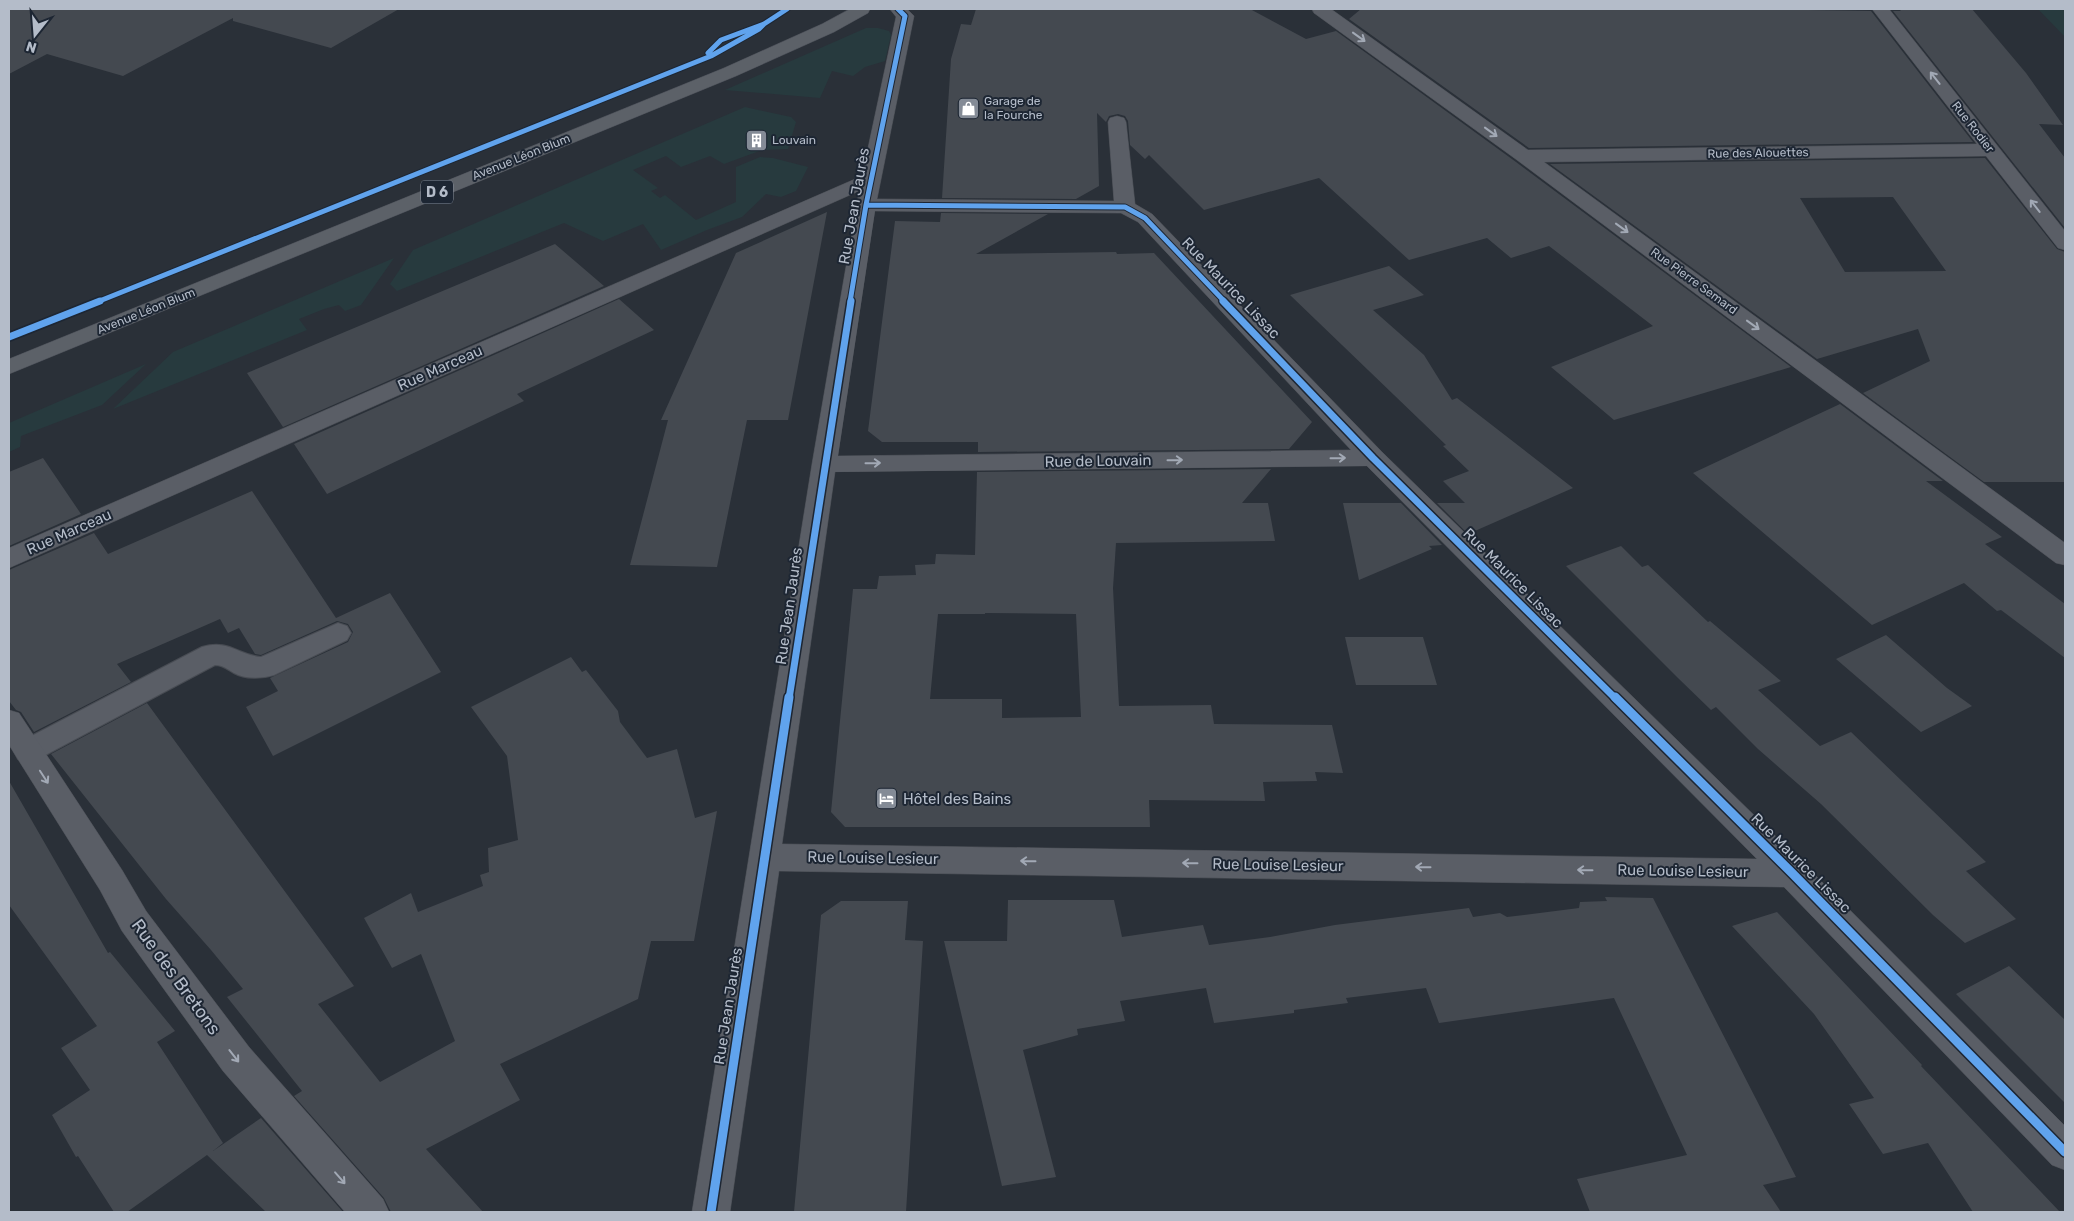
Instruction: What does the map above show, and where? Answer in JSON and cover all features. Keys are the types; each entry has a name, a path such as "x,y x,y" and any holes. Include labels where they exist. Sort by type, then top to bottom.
{"main road":[{"name":"Avenue Léon Blum","path":"9,366 730,72 828,28 862,9"}],"street":[{"name":"Rue Jean Jaurès","path":"711,1212 824,464 869,192 905,16 898,9"},
{"name":"Rue Pierre Semard","path":"1320,9 1524,156 2065,556"},
{"name":"Rue Rodier","path":"1880,9 2065,244"},
{"path":"1117,122 1125,207"},
{"name":"Rue des Alouettes","path":"1524,156 1991,150"},
{"name":"Rue Maurice Lissac","path":"869,192 1125,207 1145,218 1373,458 1792,873 2065,1152"},
{"name":"Rue Marceau","path":"9,559 782,217 869,192"},
{"name":"Rue de Louvain","path":"824,464 1373,458"},
{"name":"Rue des Bretons","path":"9,721 111,880 134,921 236,1059 370,1212"},
{"name":"Rue Louise Lesieur","path":"765,857 1792,873"}],"lane":[{"path":"28,751 212,654 229,656 244,666 264,668 338,633"}],"green space":[{"path":"2038,9 2065,9 2065,37"},
{"path":"866,28 878,28 889,31 891,35 885,61 865,67 853,76 832,71 820,98 725,90"},
{"path":"745,107 791,117 796,122 788,149 762,150 724,164 710,156 681,167 666,156 633,170 658,188 651,191 660,198 665,195 696,220 736,202 736,167 760,157 773,158 808,167 796,191 781,197 766,194 742,217 661,250 643,224 603,241 564,223 397,291 390,284 413,250"},
{"path":"394,258 361,305 345,311 339,305 299,319 307,330 113,409 173,352"},
{"path":"146,364 102,405 21,436 20,447 9,452 9,423"}],"building":[{"path":"9,9 399,9 331,48 233,21 233,18 123,76 47,54 9,74"},
{"path":"976,9 1250,9 1306,39 1336,31 1516,162 1791,367 1614,420 1551,367 1653,326 1549,246 1511,258 1487,238 1409,260 1319,178 1204,210 1149,155 1145,159 1130,145 1128,121 1125,116 1118,114 1109,116 1106,122 1097,113 1099,186 1076,199 942,198 951,59 961,24 971,25"},
{"path":"1361,9 1755,9 1871,11 1973,142 1529,148 1349,19"},
{"path":"1899,9 1972,9 2026,73 2063,125 2039,124 2065,158 2065,228 1893,11 1901,11"},
{"path":"1985,158 2057,249 2065,252 2065,482 1984,482 1863,393 1930,361 1918,329 1817,359 1550,164","holes":["1893,197 1946,271 1845,272 1800,198"]},
{"path":"827,212 788,420 747,420 717,567 630,565 668,420 661,420 736,253"},
{"path":"941,213 1048,214 976,254 1154,253 1312,422 1289,449 978,452 978,442 882,442 868,431 895,221 940,222"},
{"path":"555,244 604,286 283,427 247,373"},
{"path":"1389,266 1424,295 1373,310 1424,355 1452,400 1457,398 1573,488 1468,534 1437,503 1465,503 1443,481 1469,471 1443,446 1446,445 1290,295"},
{"path":"619,299 654,330 517,394 524,401 327,494 294,444"},
{"path":"1840,404 1943,481 1926,481 2002,537 1985,544 2065,604 2065,658 2001,610 1997,611 1964,583 1872,625 1693,473"},
{"path":"43,458 81,514 9,546 9,472"},
{"path":"1271,469 1242,503 1268,503 1275,541 1116,543 1113,588 1119,706 1211,705 1214,724 1332,725 1343,773 1315,772 1317,781 1263,782 1265,801 1149,800 1150,827 845,827 831,812 853,589 877,589 879,576 916,575 915,565 935,564 936,554 975,555 977,472","holes":["938,614 1076,614 1081,717 1002,718 1002,699 930,699"]},
{"path":"252,491 336,618 390,593 441,672 273,756 246,707 278,691 270,678 348,642 353,632 348,624 337,621 261,655 255,654 239,628 228,633 220,619 117,664 131,682 34,732 21,712 16,710 9,701 9,570 94,533 108,554"},
{"path":"1343,503 1401,503 1442,545 1429,546 1432,549 1359,580"},
{"path":"1621,546 1642,567 1648,565 1708,622 1710,621 1781,681 1758,690 1820,746 1851,732 1986,862 1966,871 2016,919 1965,943 1933,915 1821,804 1758,749 1716,707 1711,710 1566,566"},
{"path":"1886,635 1947,688 1972,706 1921,732 1836,659"},
{"path":"1345,637 1423,637 1437,685 1356,685"},
{"path":"571,657 582,672 586,670 618,711 620,722 647,758 677,749 695,818 717,811 694,941 651,941 638,999 500,1064 520,1100 426,1149 483,1212 391,1212 384,1198 294,1096 302,1091 227,997 243,989 166,899 51,754 147,703 354,986 318,1004 380,1082 455,1041 421,954 392,968 364,918 411,893 418,912 483,886 480,875 489,872 488,848 518,840 507,756 471,707"},
{"path":"9,781 108,953 110,952 175,1031 157,1042 223,1143 213,1151 261,1118 343,1212 266,1212 207,1155 127,1212 114,1212 78,1156 76,1157 52,1115 90,1090 61,1048 97,1026 9,905"},
{"path":"1605,897 1653,898 1796,1177 1763,1185 1781,1212 1590,1212 1577,1179 1687,1155 1614,998 1439,1023 1426,988 1346,998 1348,1003 1294,1010 1294,1013 1214,1023 1206,988 1120,1001 1125,1021 1077,1029 1078,1035 1023,1050 1056,1177 1002,1186 944,941 1007,941 1008,900 1114,900 1122,937 1203,925 1209,945 1270,937 1335,925 1469,908 1473,917 1500,913 1507,917 1579,908 1580,902 1607,901"},
{"path":"841,901 908,901 905,940 923,941 906,1212 794,1212 821,915"},
{"path":"1777,912 2060,1212 1973,1212 1928,1143 1883,1154 1849,1104 1874,1098 1814,1014 1732,926"},
{"path":"2009,966 2065,1020 2065,1103 1956,994"}],"cycle path":[{"path":"708,53 721,40 764,24 787,9"},
{"path":"711,1212 824,464 866,205 905,16 898,9"},
{"path":"9,337 711,56 759,29 764,24"},
{"path":"866,205 1125,207 1145,218 1373,458 1792,873 2065,1152"}],"place":[{"name":"Garage de la Fourche","path":"968,108"},
{"name":"Louvain","path":"756,140"},
{"name":"Hôtel des Bains","path":"887,799"}]}
